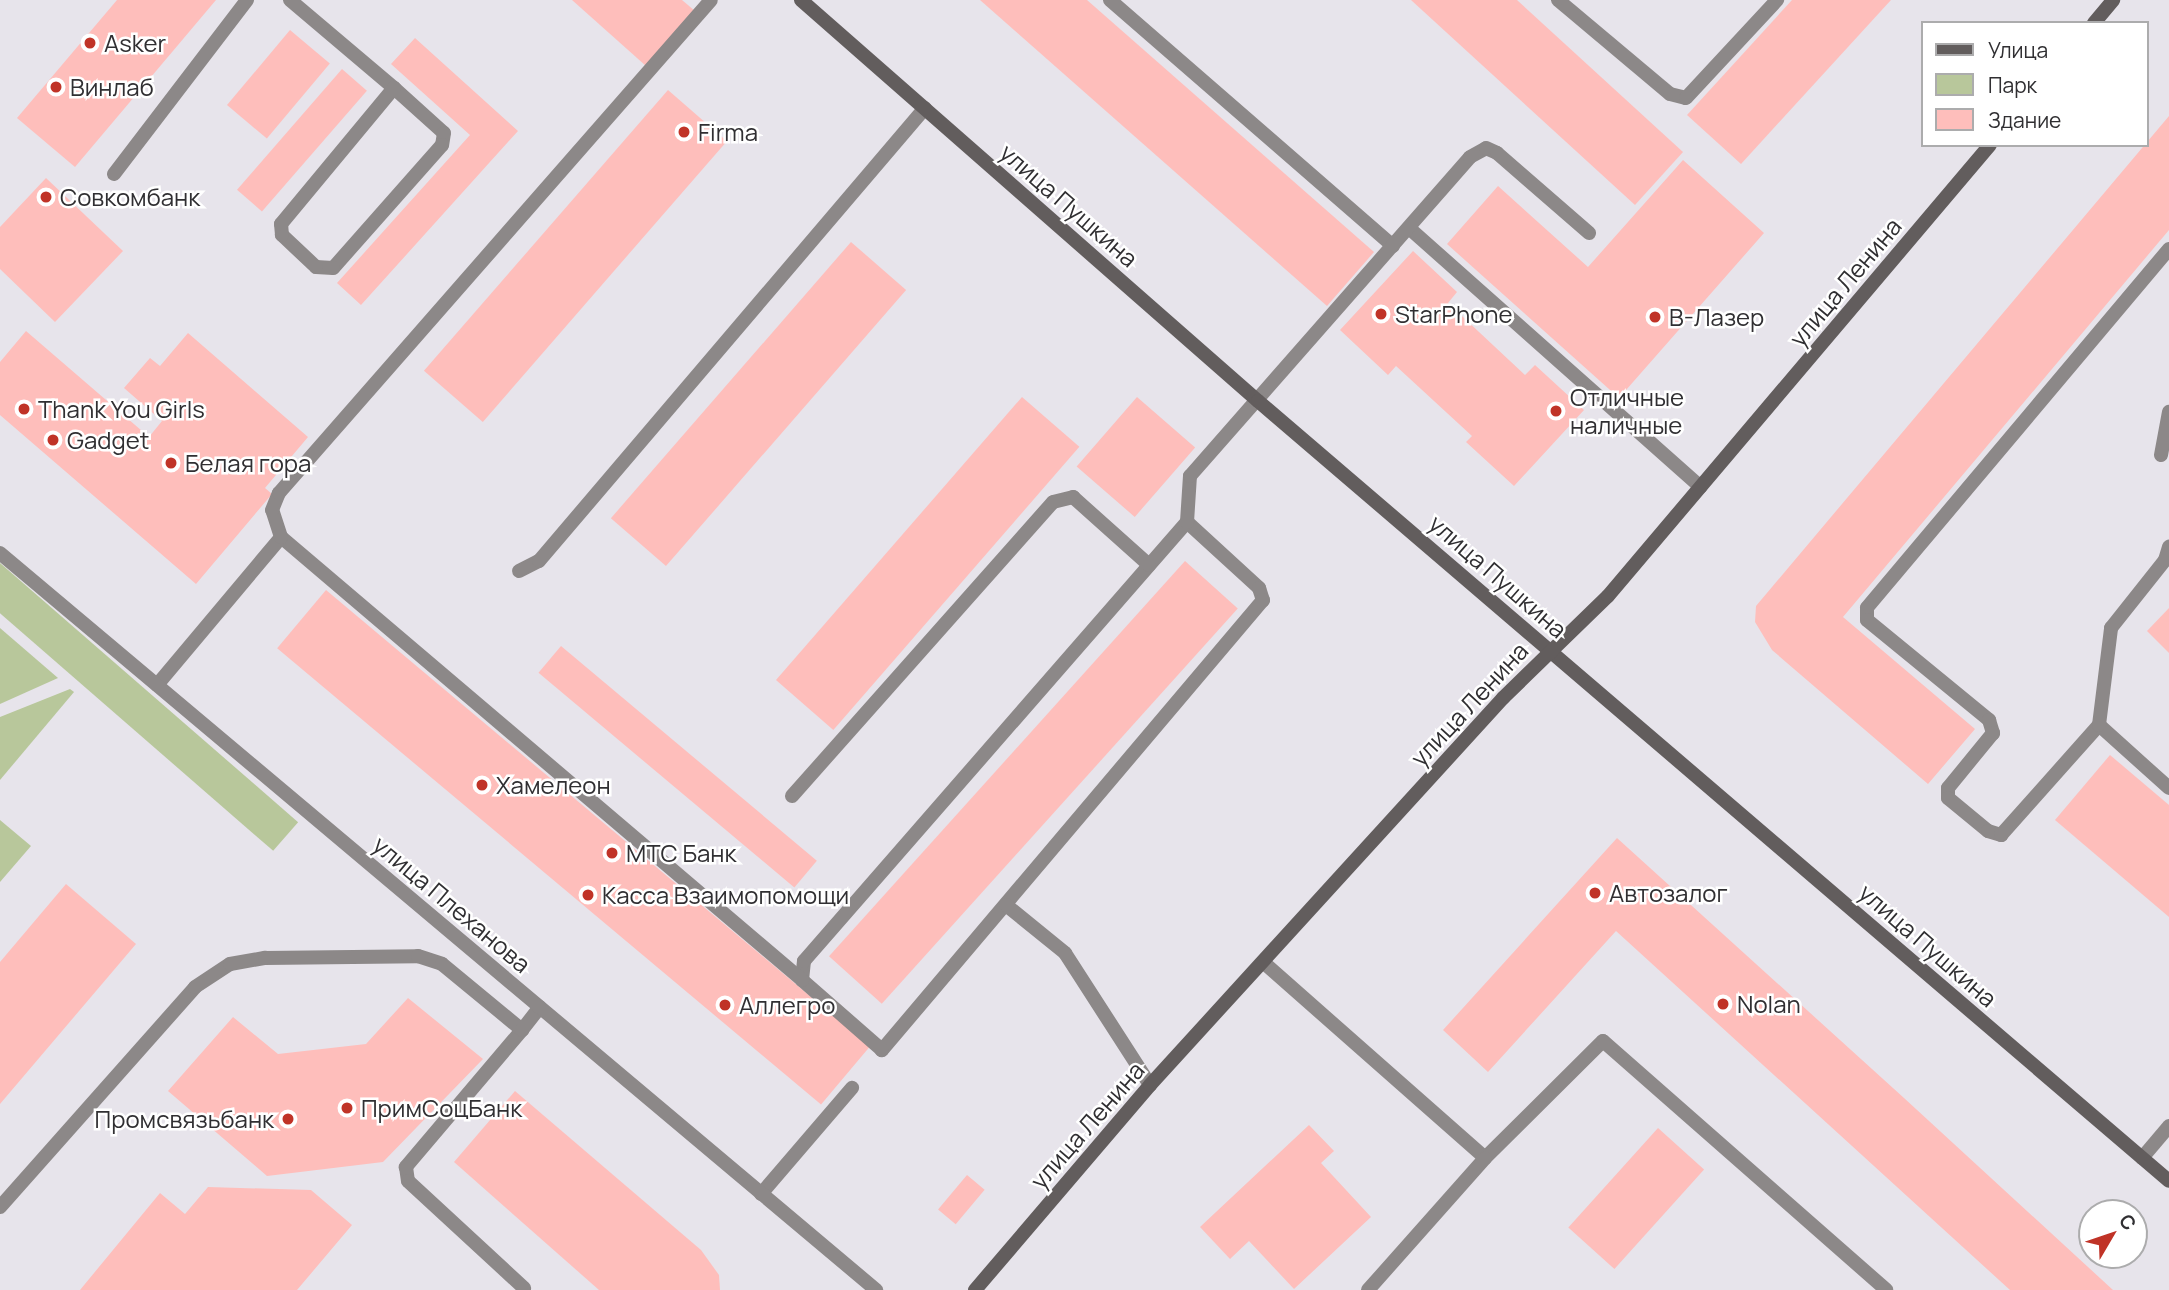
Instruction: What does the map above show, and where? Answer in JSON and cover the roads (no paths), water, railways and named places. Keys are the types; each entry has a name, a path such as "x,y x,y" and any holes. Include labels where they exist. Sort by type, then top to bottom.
{"main road":[{"name":"улица Пушкина","path":"801,0 1258,401 2169,1181"},
{"path":"2096,21 2113,0"},
{"name":"улица Ленина","path":"975,1290 1150,1085 1550,651 1608,596 1988,147"}],"street":[{"path":"114,174 247,0"},
{"path":"290,0 394,88 444,133 442,145 333,268 316,267 282,235 281,224 394,88"},
{"path":"710,0 279,493 272,510 281,537 882,1049 1263,600 1259,588 1187,522"},
{"path":"1110,0 1393,246"},
{"path":"1558,0 1670,94 1686,98 1777,0"},
{"path":"519,571 539,561 925,108"},
{"path":"802,980 804,961 1187,522 1191,475 1470,157 1486,148 1589,233"},
{"path":"1409,228 1701,487"},
{"path":"2169,249 1867,608 1867,620 1989,720 1993,733 1948,788 1948,798 1988,831 2001,835 2099,725 2111,628 2165,560 2169,547"},
{"path":"2161,455 2169,412"},
{"path":"792,796 1053,502 1073,497 1149,565"},
{"path":"157,685 281,537"},
{"name":"улица Плеханова","path":"0,553 876,1290"},
{"path":"2099,725 2169,788"},
{"path":"1006,905 1065,953 1150,1085"},
{"path":"0,1207 195,987 230,964 265,958 418,956 442,964 522,1030"},
{"path":"1263,962 1485,1158"},
{"path":"524,1288 408,1181 406,1167 540,1007"},
{"path":"1367,1290 1485,1158 1603,1041 1886,1290"},
{"path":"761,1194 852,1088"},
{"path":"2142,1158 2169,1126"}],"place":[{"name":"Asker","path":"90,43"},
{"name":"Винлаб","path":"56,87"},
{"name":"Firma","path":"684,132"},
{"name":"Совкомбанк","path":"46,197"},
{"name":"StarPhone","path":"1381,314"},
{"name":"В-Лазер","path":"1655,317"},
{"name":"Thank You Girls","path":"24,409"},
{"name":"Отличные наличные","path":"1556,411"},
{"name":"Gadget","path":"53,440"},
{"name":"Белая гора","path":"171,463"},
{"name":"Хамелеон","path":"482,785"},
{"name":"МТС Банк","path":"612,853"},
{"name":"Автозалог","path":"1595,893"},
{"name":"Касса Взаимопомощи","path":"588,895"},
{"name":"Nolan","path":"1723,1004"},
{"name":"Аллегро","path":"725,1005"},
{"name":"ПримСоцБанк","path":"347,1108"},
{"name":"Промсвязьбанк","path":"288,1119"}]}
